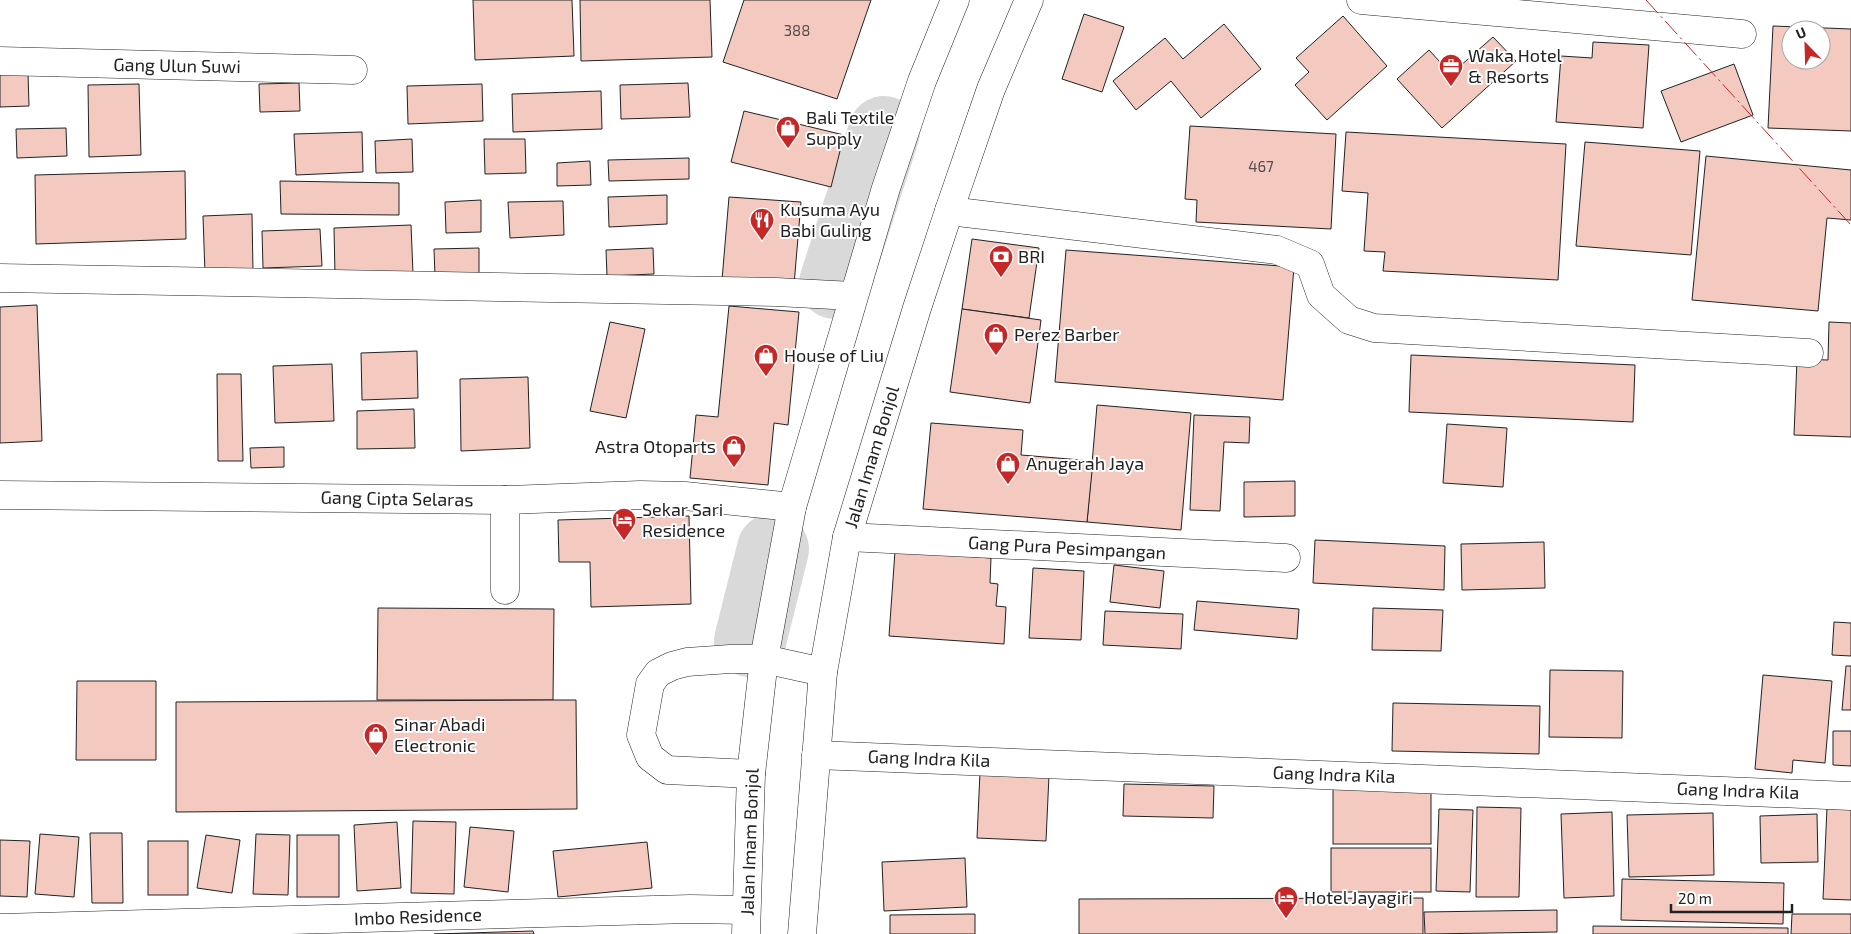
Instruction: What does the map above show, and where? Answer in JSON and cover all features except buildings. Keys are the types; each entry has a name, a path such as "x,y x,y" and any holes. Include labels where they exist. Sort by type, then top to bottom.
{"main road":[{"name":"Jalan Imam Bonjol","path":"746,922 751,774 764,659 792,507 853,296 922,81 955,0"},
{"name":"Jalan Imam Bonjol","path":"802,934 823,672 847,538 917,308 949,211 991,88 1029,0"},
{"path":"1361,0 1742,34"},
{"name":"Gang Ulun Suwi","path":"0,61 353,70"},
{"path":"949,211 1277,250 1310,264 1321,295 1348,320 1374,328 1809,353"},
{"path":"0,278 776,292 853,296"},
{"name":"Gang Cipta Selaras","path":"0,495 505,500 640,494 685,496 792,507"},
{"path":"505,500 505,590"},
{"name":"Gang Pura Pesimpangan","path":"847,538 1286,558"},
{"path":"751,774 667,770 650,757 641,735 650,684 658,673 672,666 687,662 764,659 823,672"},
{"name":"Gang Indra Kila","path":"816,755 1851,796"},
{"name":"Imbo Residence","path":"0,928 690,909 746,922"}],"waterway":[{"path":"835,283 884,132"},
{"path":"750,641 773,549"}],"power":[{"path":"1646,0 1851,225"}],"place":[{"name":"Waka Hotel & Resorts","path":"1451,87"},
{"name":"Bali Textile Supply","path":"788,149"},
{"name":"Kusuma Ayu Babi Guling","path":"762,241"},
{"name":"BRI","path":"1001,278"},
{"name":"Perez Barber","path":"996,356"},
{"name":"House of Liu","path":"766,377"},
{"name":"Astra Otoparts","path":"734,468"},
{"name":"Anugerah Jaya","path":"1008,485"},
{"name":"Sekar Sari Residence","path":"624,541"},
{"name":"Sinar Abadi Electronic","path":"376,756"},
{"name":"Hotel Jayagiri","path":"1286,919"}]}
